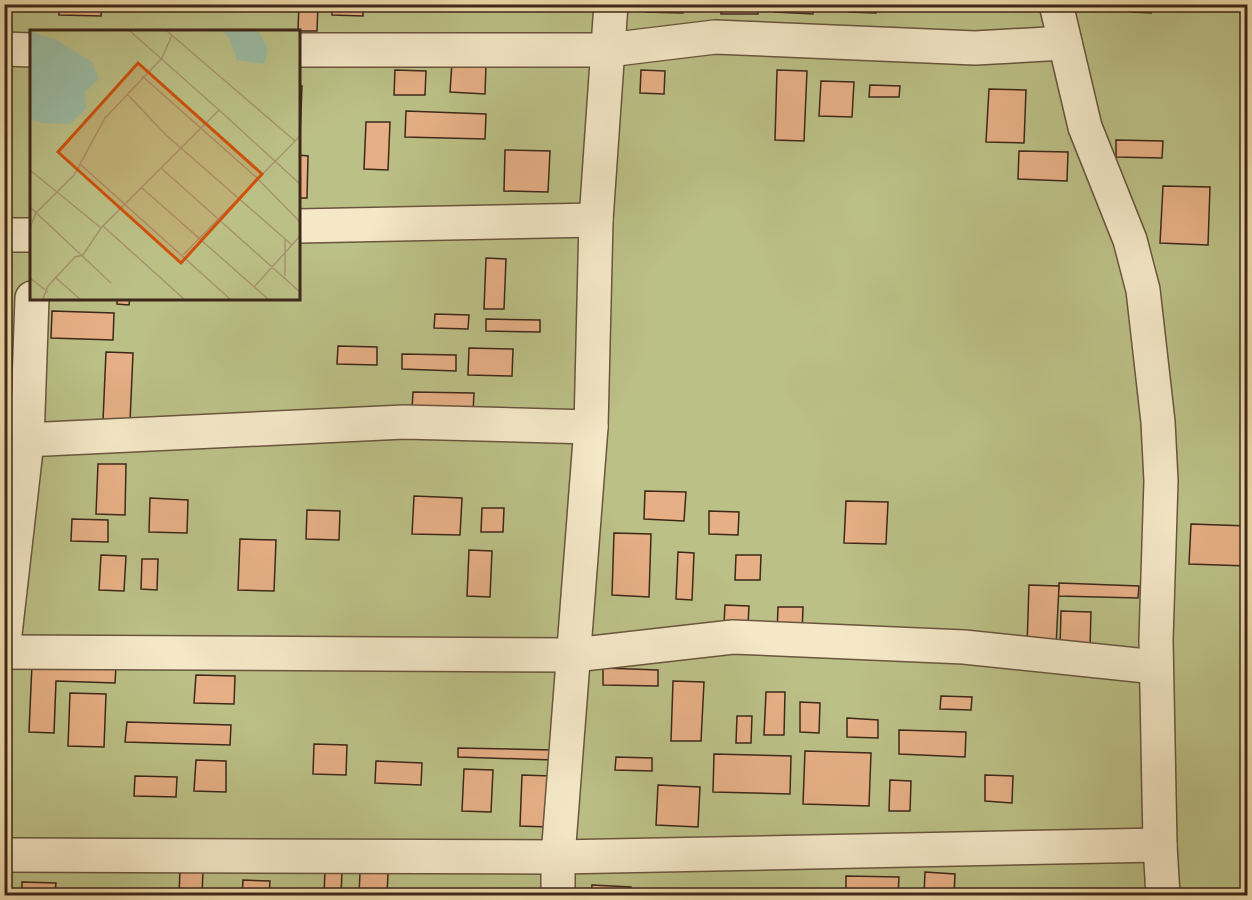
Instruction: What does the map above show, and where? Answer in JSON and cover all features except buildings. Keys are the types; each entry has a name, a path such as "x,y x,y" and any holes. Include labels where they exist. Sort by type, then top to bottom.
{"street":[{"path":"558,896 558,857 591,427 596,220 611,4"},
{"path":"1056,4 1085,127 1130,240 1143,290 1158,422 1161,480 1156,667 1163,896"},
{"path":"300,50 608,51 715,37 975,48 1065,43"},
{"path":"4,49 30,50"},
{"path":"300,226 596,220"},
{"path":"4,235 30,235"},
{"path":"4,643 16,441 32,300"},
{"path":"16,441 404,422 591,427"},
{"path":"4,652 574,655 733,637 964,647 1156,667"},
{"path":"4,855 558,857 1160,845"}],"green space":[{"path":"5,5 1247,5 1247,895 5,895"}]}
